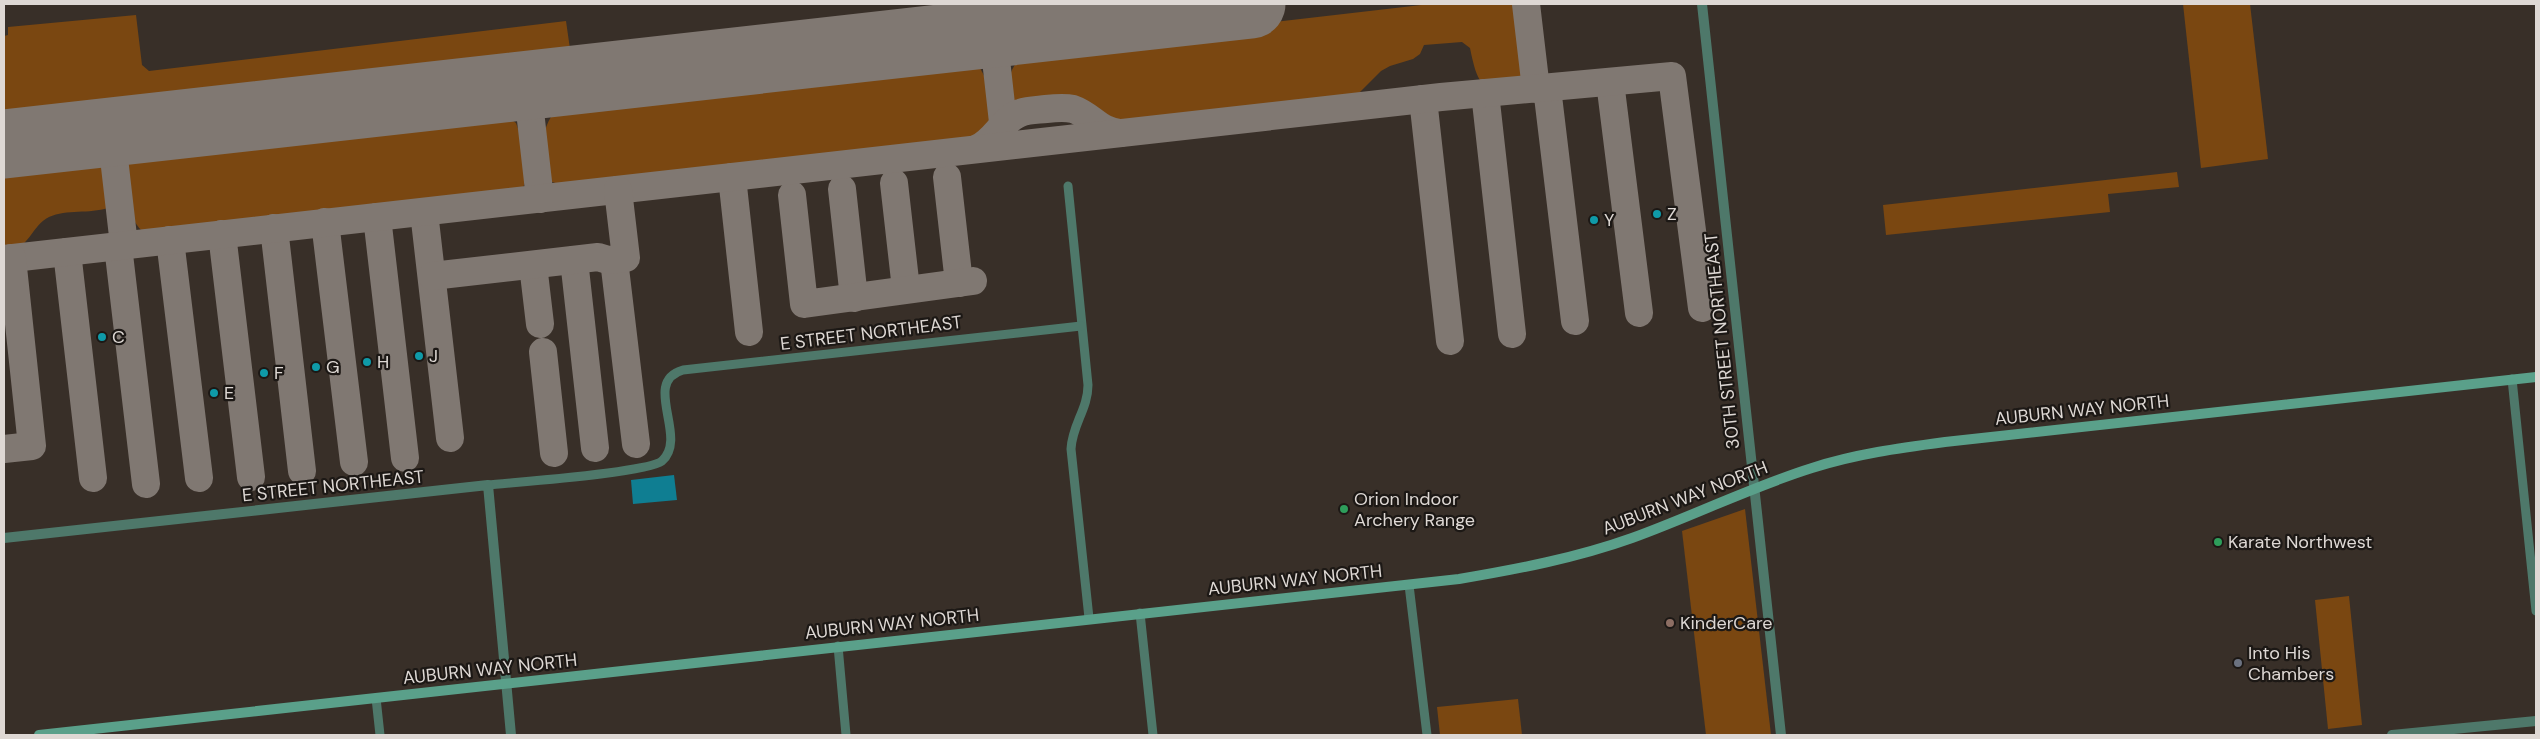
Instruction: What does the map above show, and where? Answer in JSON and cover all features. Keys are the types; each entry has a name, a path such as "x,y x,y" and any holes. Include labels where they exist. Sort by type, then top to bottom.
{"main road":[{"name":"AUBURN WAY NORTH","path":"39,735 1089,618 1409,585 1518,569 1575,556 1632,538 1754,489 1837,461 1900,448 2536,377"}],"street":[{"name":"30TH STREET NORTHEAST","path":"1702,4 1781,735"},
{"path":"1068,186 1088,396 1072,433 1071,449 1089,618"},
{"name":"E STREET NORTHEAST","path":"4,538 631,470 652,466 663,459 669,448 671,435 665,400 669,379 676,372 1081,326"},
{"path":"2512,379 2536,610"},
{"path":"488,485 511,735"},
{"path":"1409,585 1427,735"},
{"path":"1140,613 1153,735"},
{"path":"838,646 846,735"},
{"path":"376,698 380,735"},
{"path":"2392,735 2536,721"}],"shaded area":[{"path":"1430,4 1521,4 1527,53 1525,84 1500,89 1491,89 1485,85 1476,72 1470,48 1462,42 1424,45 1420,54 1413,59 1390,66 1381,71 1352,100 1121,127 1108,123 1086,107 1073,102 1066,101 1014,107 1010,99 1009,83 1013,68 1031,50"},
{"path":"2183,4 2250,4 2268,159 2201,168"},
{"path":"136,15 142,65 149,71 566,21 572,63 515,73 4,125 4,36 8,35 8,27"},
{"path":"955,59 977,63 990,91 992,102 991,122 987,132 980,140 769,163 634,182 570,187 552,182 545,159 544,138 546,129 556,110 565,101"},
{"path":"485,110 505,115 516,123 524,146 528,175 522,190 158,233 143,232 128,208 125,188 127,169 132,158 147,149"},
{"path":"67,157 91,157 103,165 110,186 108,208 63,213 49,217 19,247 4,253 4,164"},
{"path":"2177,172 2179,187 2108,194 2110,212 1886,235 1883,205"},
{"path":"1745,509 1771,735 1706,735 1682,531"},
{"path":"2349,596 2362,725 2328,729 2315,600"},
{"path":"1518,699 1522,735 1440,735 1437,707"}],"water":[{"path":"674,475 677,500 633,504 631,480"}],"taxiway":[{"path":"1526,4 1536,89"},
{"path":"993,33 1005,140"},
{"path":"4,259 1441,97 1672,76 1702,308"},
{"path":"1610,82 1639,313"},
{"path":"527,85 540,199"},
{"path":"1547,88 1575,321"},
{"path":"1485,93 1512,334"},
{"path":"1423,99 1450,341"},
{"path":"976,149 983,146 1013,116 1033,110 1073,109 1101,127 1120,133"},
{"path":"111,132 124,245"},
{"path":"732,177 749,332"},
{"path":"947,177 959,283"},
{"path":"894,183 906,289"},
{"path":"842,189 854,298"},
{"path":"432,276 598,257 608,260 626,258 618,190"},
{"path":"792,195 804,304 973,281"},
{"path":"424,212 450,438"},
{"path":"377,217 405,458"},
{"path":"325,222 354,462"},
{"path":"274,228 302,471"},
{"path":"222,234 251,477"},
{"path":"170,240 199,478"},
{"path":"118,246 146,484"},
{"path":"67,252 93,478"},
{"path":"4,449 32,446 12,258"},
{"path":"574,260 595,448"},
{"path":"614,260 636,444"},
{"path":"533,265 540,324"},
{"path":"543,352 554,453"}],"runway":[{"path":"4,144 1251,4"}],"place":[{"name":"Z","path":"1657,214"},
{"name":"Y","path":"1594,220"},
{"name":"C","path":"102,337"},
{"name":"J","path":"419,356"},
{"name":"H","path":"367,362"},
{"name":"G","path":"316,367"},
{"name":"F","path":"264,373"},
{"name":"E","path":"214,393"},
{"name":"Orion Indoor Archery Range","path":"1344,509"},
{"name":"Karate Northwest","path":"2218,542"},
{"name":"KinderCare","path":"1670,623"},
{"name":"Into His Chambers","path":"2238,663"}]}
